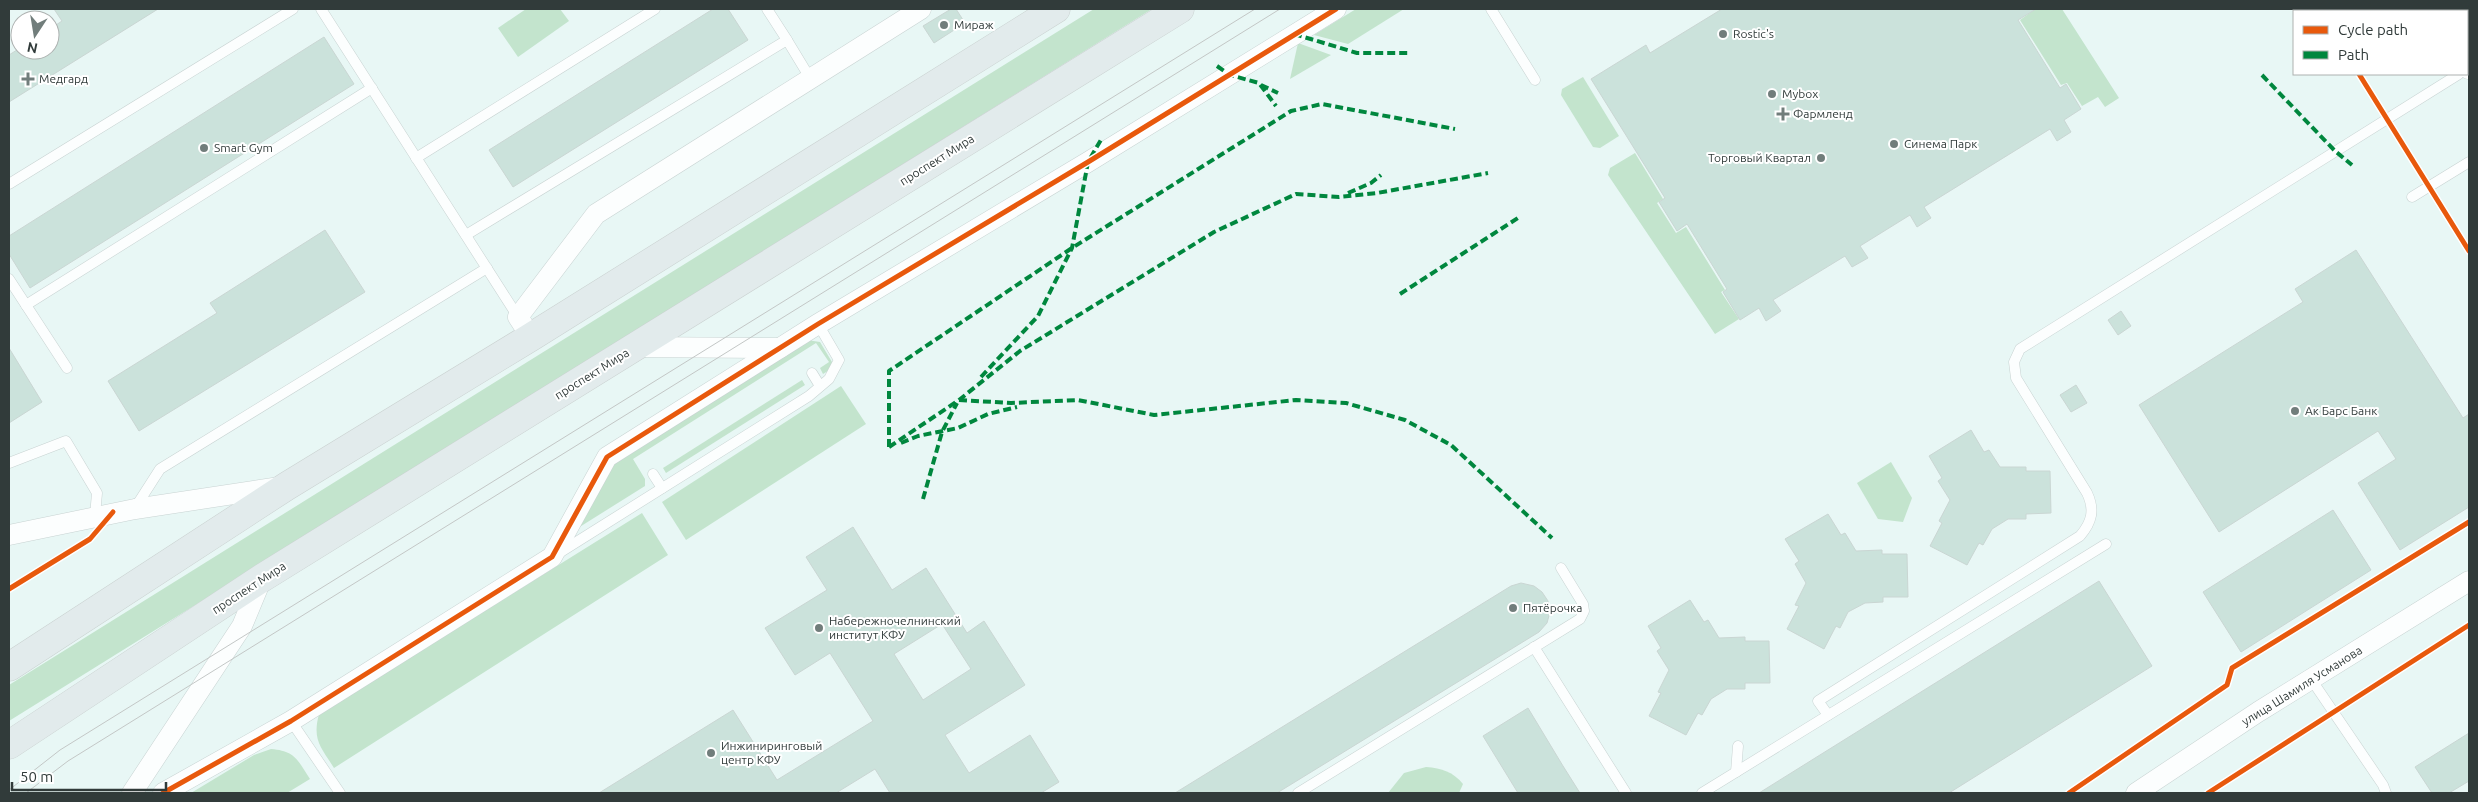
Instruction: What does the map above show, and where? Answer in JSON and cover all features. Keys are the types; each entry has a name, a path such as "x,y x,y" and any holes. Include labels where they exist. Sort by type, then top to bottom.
{"main road":[{"path":"9,667 287,486 525,327 1056,9"},
{"name":"проспект Мира","path":"9,745 262,578 1180,9"}],"street":[{"path":"525,327 596,214 920,9"},
{"path":"163,793 291,721 552,557 607,457 818,324 1088,162 1336,9"},
{"path":"635,347 780,348"},
{"path":"9,535 135,508 287,486"},
{"path":"132,793 242,626 262,578"},
{"name":"улица Шамиля Усманова","path":"2136,793 2311,679 2469,581"}],"lane":[{"path":"9,184 293,9"},
{"path":"321,9 525,327"},
{"path":"416,158 656,9"},
{"path":"768,9 810,78"},
{"path":"1491,9 1535,80"},
{"path":"466,235 787,40"},
{"path":"1828,715 1818,701 2080,536 2088,528 2092,515 2092,504 2087,493 2016,378 2014,362 2020,349 2457,75"},
{"path":"26,305 372,88"},
{"path":"2412,198 2469,162"},
{"path":"135,508 160,469 487,268"},
{"path":"9,279 67,368"},
{"path":"552,557 829,379 839,360 818,324"},
{"path":"812,374 820,386"},
{"path":"9,463 66,441 97,493 95,516"},
{"path":"653,474 662,488"},
{"path":"1702,793 2106,544"},
{"path":"1298,793 1580,619 1583,615 1583,604 1561,568"},
{"path":"1534,647 1626,793"},
{"path":"2311,679 2383,785 2386,793"},
{"path":"291,721 340,793"},
{"path":"1736,772 1738,746"}],"green space":[{"path":"526,9 560,9 569,21 518,57 498,28"},
{"path":"1094,9 1152,9 9,721 9,685"},
{"path":"1356,9 1404,9 1348,44 1314,35"},
{"path":"2029,9 2062,9 2119,98 2105,107 2098,97 2082,106 2067,83 2061,85 2020,20 2031,12"},
{"path":"2469,9 2469,44 2468,10 2448,10"},
{"path":"1298,43 1331,55 1290,79"},
{"path":"1583,77 1619,136 1600,148 1593,147 1561,95 1562,89"},
{"path":"1635,153 1663,199 1657,203 1676,233 1686,227 1725,290 1721,292 1739,319 1715,334 1608,175 1610,168"},
{"path":"807,340 820,342 832,362 831,369 823,374 820,368 829,362 816,343 633,459 645,479 645,486 578,528 606,475 618,459"},
{"path":"802,380 805,385 666,473 663,468"},
{"path":"841,386 866,424 686,540 662,502"},
{"path":"1891,462 1912,498 1903,522 1878,519 1857,483"},
{"path":"642,513 668,555 334,768 317,737 319,714"},
{"path":"271,749 285,752 295,757 310,779 287,793 191,793 254,755"},
{"path":"1426,767 1437,768 1455,776 1463,784 1459,793 1388,793 1404,773"}],"building":[{"name":"Медгард","path":"158,9 9,102 9,55 10,60 60,60 60,22 62,21 60,10 55,10"},
{"path":"713,9 728,9 748,40 513,187 489,150"},
{"name":"Мираж","path":"951,9 956,9 965,23 934,43 923,26"},
{"name":"Торговый Квартал","path":"1722,9 2036,9 2018,20 2060,88 2066,84 2081,109 2064,120 2071,132 2057,141 2050,129 1924,207 1931,218 1917,227 1910,215 1860,246 1868,258 1852,267 1845,256 1773,300 1781,311 1766,321 1759,308 1740,320 1723,292 1727,289 1687,224 1677,231 1659,202 1665,198 1591,79 1646,45 1650,53"},
{"path":"324,37 354,84 30,288 9,254 9,236"},
{"path":"325,230 365,292 139,431 108,381 217,313 210,303"},
{"path":"2356,250 2463,418 2469,414 2469,507 2400,550 2358,483 2396,459 2378,431 2219,532 2139,405 2303,302 2295,289"},
{"path":"2121,311 2131,326 2118,335 2108,320"},
{"path":"9,348 42,402 9,423"},
{"path":"2076,385 2087,403 2071,412 2060,395"},
{"path":"1971,430 1984,452 1989,450 2000,467 2026,467 2026,471 2050,471 2051,513 2026,514 2026,519 2008,519 1992,529 1983,545 1979,543 1967,565 1930,546 1942,523 1939,521 1950,500 1938,481 1942,478 1929,456"},
{"path":"2333,510 2371,570 2241,652 2203,592"},
{"path":"1828,514 1841,535 1845,533 1856,551 1882,550 1882,554 1907,554 1908,597 1883,597 1883,602 1865,603 1848,612 1840,628 1836,626 1824,649 1787,629 1799,606 1795,605 1806,583 1795,564 1799,561 1785,539"},
{"path":"853,527 892,590 926,568 967,633 984,621 1025,685 945,735 969,773 1030,735 1059,782 1041,793 890,793 875,769 836,793 599,793 733,710 777,780 873,721 830,653 795,675 765,628 827,590 806,557","holes":["942,624 971,669 923,700 894,654"]},
{"path":"2099,581 2152,666 1949,793 1759,793"},
{"path":"1521,583 1534,586 1542,592 1548,601 1550,612 1547,623 1539,632 1277,793 1175,793 1511,586"},
{"path":"1690,600 1704,622 1708,620 1719,638 1745,637 1745,641 1769,641 1770,683 1745,683 1745,689 1727,689 1711,699 1702,715 1698,713 1686,735 1649,716 1661,693 1658,692 1669,670 1657,651 1661,648 1648,626"},
{"path":"1528,708 1580,793 1518,793 1483,736"},
{"path":"2469,733 2469,781 2449,793 2432,793 2415,767"}],"tram line":[{"path":"9,790 60,750 1255,9"},
{"path":"26,793 68,761 1280,9"}],"marked path":[{"path":"1294,34 1357,53 1408,53"},
{"path":"1217,66 1230,75 1259,83 1276,106"},
{"path":"2262,75 2335,151 2352,165"},
{"path":"1261,85 1278,93"},
{"path":"889,447 889,371 1072,248 1291,111 1322,104 1455,129"},
{"path":"981,377 1038,316 1072,248 1088,162 1102,138"},
{"path":"889,447 959,400 1020,351 1214,232 1296,194 1339,197 1377,193 1488,173"},
{"path":"1348,193 1371,183 1381,175"},
{"path":"1400,294 1518,218"},
{"path":"959,400 1011,403 1078,400 1154,415 1296,400 1346,403 1405,420 1451,445 1552,538"},
{"path":"923,499 942,432 957,403"},
{"path":"901,443 918,436 958,428 988,414 1017,407"}],"cycle path":[{"path":"163,793 291,721 552,557 607,457 818,324 1088,162 1336,9"},
{"path":"2360,75 2469,251"},
{"path":"9,589 90,539 113,512"},
{"path":"2069,793 2227,685 2232,668 2469,522"},
{"path":"2208,793 2469,625"}],"place":[{"name":"Мираж","path":"944,25"},
{"name":"Rostiс's","path":"1723,34"},
{"name":"Медгард","path":"28,79"},
{"name":"Mybox","path":"1772,94"},
{"name":"Фармленд","path":"1783,114"},
{"name":"Синема Парк","path":"1894,144"},
{"name":"Smart Gym","path":"204,148"},
{"name":"Торговый Квартал","path":"1821,158"},
{"name":"Ак Барс Банк","path":"2295,411"},
{"name":"Пятёрочка","path":"1513,608"},
{"name":"Набережночелнинский институт КФУ","path":"819,628"},
{"name":"Инжиниринговый центр КФУ","path":"711,753"}]}
